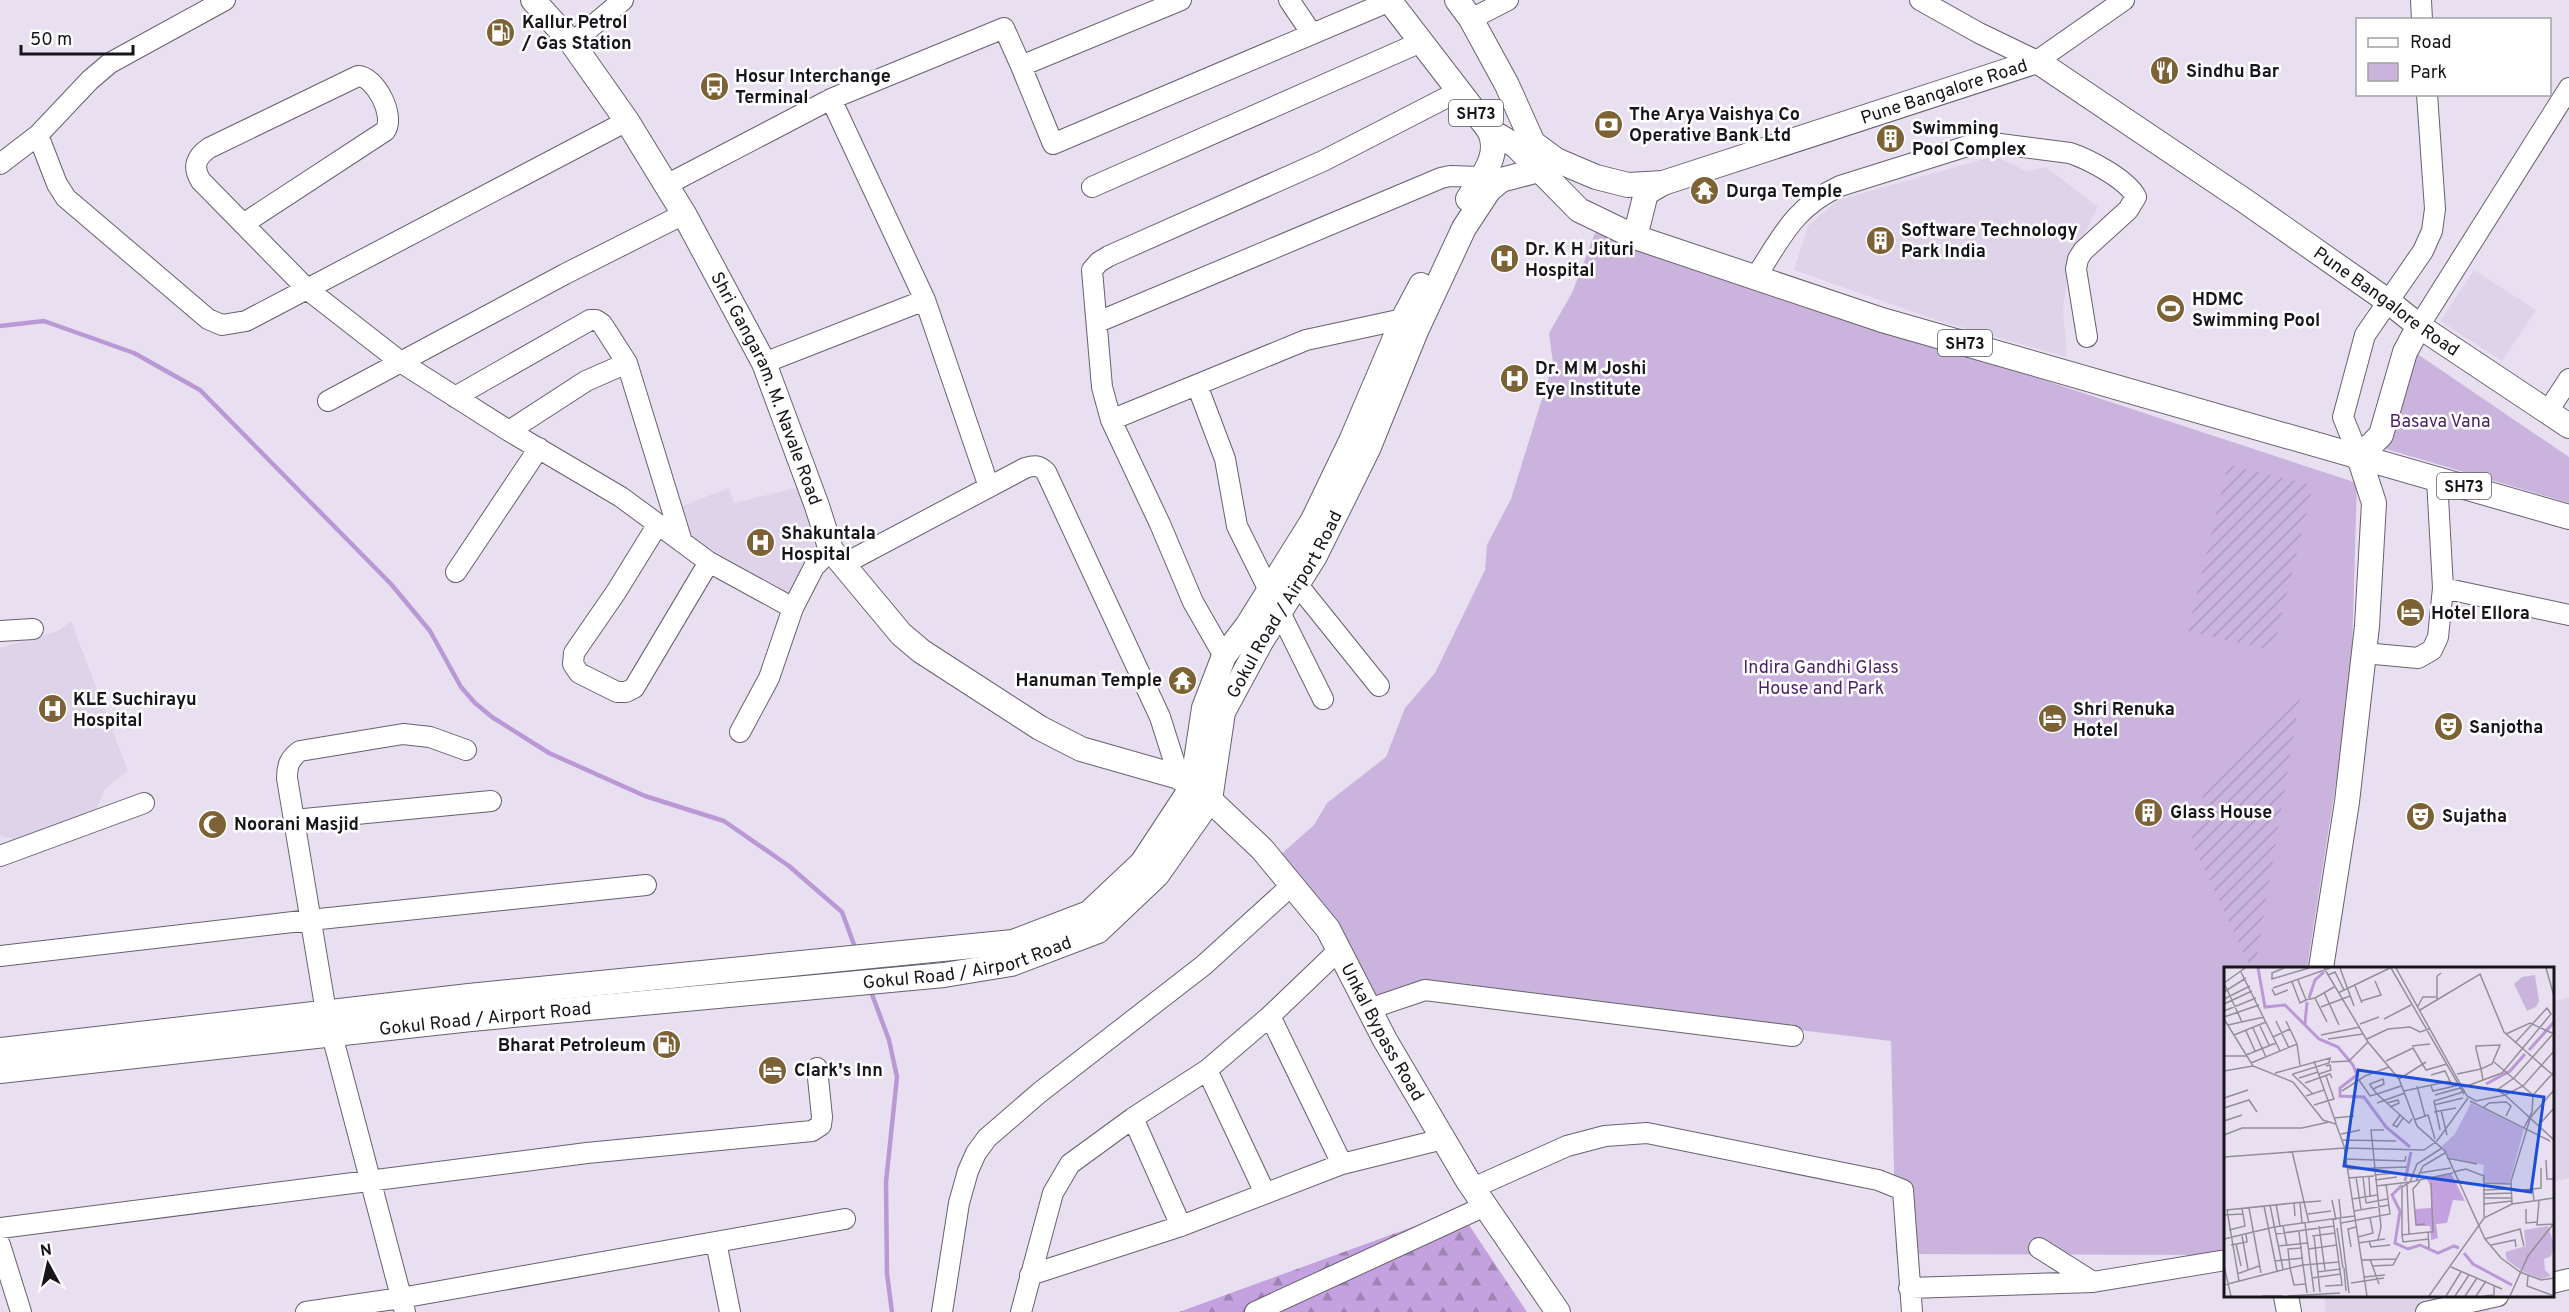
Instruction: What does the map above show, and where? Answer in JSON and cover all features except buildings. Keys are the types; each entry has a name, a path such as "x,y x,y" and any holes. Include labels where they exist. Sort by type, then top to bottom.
{"main road":[{"name":"Shri Gangaram. M. Navale Road","path":"532,0 572,43 668,184 764,363 836,557 901,634 921,651 1040,728 1081,749 1194,788"},
{"name":"Pune Bangalore Road","path":"1390,1 1489,130 1596,177 1628,184 1662,183 2037,60 2245,201 2389,302 2419,326 2569,426"},
{"name":"Pune Bangalore Road","path":"1464,9 1507,85 1524,145 1539,170 1579,210 1635,237"},
{"name":"Gokul Road / Airport Road","path":"1194,788 1204,708 1224,656 1247,626 1275,600 1297,585 1315,556 1368,449 1416,332 1464,228 1495,148 1489,130"},
{"name":"Gokul Road / Airport Road","path":"0,1050 329,1024 471,1018 944,975 1015,952 1089,913 1142,863 1194,788 1223,712 1262,640 1275,600 1351,441 1403,319 1453,222 1478,190 1524,145"},
{"path":"1478,190 1489,190 1501,180 1539,170"},
{"path":"1635,237 1646,194 1662,183"},
{"name":"SH73","path":"1635,237 1882,320 2569,517"},
{"path":"2321,967 2348,802 2364,653 2374,503 2359,457 2381,435 2405,352 2419,326"},
{"name":"Unkal Bypass Road","path":"1194,788 1262,849 1328,929 1369,1009 1443,1139 1479,1197 1558,1312"},
{"name":"Gokul Road / Airport Road","path":"0,1071 329,1024 835,961 941,950 1015,952"},
{"path":"2286,1297 2289,1312"}],"street":[{"path":"0,164 38,135 90,80 110,63 225,0"},
{"path":"572,43 623,0"},
{"path":"1021,66 1181,0"},
{"path":"1289,0 1312,34"},
{"path":"1464,9 1508,0"},
{"path":"1920,0 1979,33 2037,60 2124,0"},
{"path":"668,184 831,99 1004,28 1053,144 1390,1"},
{"path":"1092,187 1421,42"},
{"path":"243,224 385,131 390,118 370,80 365,76 349,79 200,154 195,164 196,173 243,224 307,289 402,363 509,431 621,497 710,562 793,608"},
{"path":"2419,326 2569,88"},
{"path":"1224,656 1193,602 1160,524 1111,420 1102,387 1092,270 1099,262 1323,161 1459,91"},
{"path":"2359,457 2343,417 2365,335 2423,251 2432,231 2435,209 2427,96"},
{"path":"831,99 925,300 989,487"},
{"path":"38,135 57,184 66,198 208,319 222,325 246,321 627,121"},
{"path":"1755,278 1797,215 1824,194 1840,186 1977,143 2070,153 2081,156 2126,184 2136,197 2128,210 2083,251 2078,259 2076,269 2087,337"},
{"path":"1098,322 1441,178 1450,176 1478,190"},
{"path":"328,401 565,274 684,214"},
{"path":"764,363 925,300"},
{"path":"1111,420 1306,340 1403,319"},
{"path":"455,397 590,320 596,320 602,324 627,363 682,542"},
{"path":"509,431 586,381 627,363"},
{"path":"2548,411 2569,380"},
{"path":"1197,385 1225,459 1237,526 1323,699"},
{"path":"456,572 539,448"},
{"path":"740,732 769,678 793,608 814,567 1034,465 1041,466 1046,472 1194,788"},
{"path":"2364,653 2418,658 2432,650 2438,637 2443,588 2438,479"},
{"path":"658,524 616,592 574,653 573,664 579,673 617,692 626,692 634,688 710,562"},
{"path":"1297,585 1379,686"},
{"path":"2443,588 2569,615"},
{"path":"0,631 33,629"},
{"path":"403,1305 329,1024 310,920 287,766 292,757 300,751 403,734 430,736 466,750"},
{"path":"294,820 491,801"},
{"path":"0,856 144,803"},
{"path":"0,956 310,920 646,885"},
{"path":"942,1312 959,1203 968,1171 976,1153 987,1138 1039,1093 1204,965 1292,885"},
{"path":"1021,1312 1053,1193 1070,1164 1133,1118 1207,1070 1270,1016 1339,950"},
{"path":"1369,1009 1425,990 1793,1036"},
{"path":"1270,1016 1342,1164"},
{"path":"0,1228 587,1153 812,1131 821,1125 822,1117 817,1068"},
{"path":"1207,1070 1265,1192"},
{"path":"1133,1118 1181,1226"},
{"path":"1255,1312 1479,1197 1567,1146 1605,1136 1647,1132 1878,1180 1902,1191 1912,1312"},
{"path":"1030,1275 1181,1226 1342,1164 1443,1139"},
{"path":"306,1312 403,1305 716,1242 845,1219"},
{"path":"716,1242 730,1312"},
{"path":"0,1245 21,1312"},
{"path":"2040,1248 2093,1282"},
{"path":"1909,1288 2093,1282 2224,1260"},
{"path":"2554,1283 2569,1279"},
{"path":"2426,1312 2494,1297"}],"shaded area":[{"name":"Software Technology Park India","path":"1995,156 2026,171 2046,167 2098,207 2069,264 2063,309 2067,357 1936,320 1794,270 1808,226 1838,200"},
{"path":"2474,270 2536,310 2502,361 2440,321"},
{"name":"Shakuntala Hospital","path":"804,486 820,549 789,594 692,538 682,506 729,488 734,503"},
{"name":"KLE Suchirayu Hospital","path":"71,621 128,771 105,789 95,812 28,842 0,836 0,648 58,631"},
{"path":"2569,998 2569,1178 2554,1182 2554,1001"},
{"path":"2324,1297 2515,1297 2489,1307 2489,1312 2326,1312"}],"green space":[{"name":"Indira Gandhi Glass House and Park","path":"1595,233 2357,483 2351,687 2307,967 2224,967 2224,1255 1896,1254 1891,1041 1418,984 1376,1003 1279,856 1314,825 1327,803 1386,757 1405,708 1435,673 1485,570 1487,545 1511,499 1553,363 1549,333 1572,293"},
{"name":"Basava Vana","path":"2413,351 2569,457 2569,503 2386,449"},
{"path":"2228,465 2313,485 2273,651 2188,631"},
{"path":"2300,697 2255,967 2251,967 2191,841 2206,785"},
{"path":"1459,1210 1527,1312 1179,1312"}],"waterway":[{"path":"0,326 44,321 134,353 200,390 391,584 430,631 461,687 475,703 492,717 549,753 645,796 724,821 789,866 842,912 856,950"},
{"path":"870,989 889,1040 897,1077 886,1182 887,1274 892,1312"}],"place":[{"name":"Kallur Petrol / Gas Station","path":"501,32"},
{"name":"Sindhu Bar","path":"2165,71"},
{"name":"Hosur Interchange Terminal","path":"714,86"},
{"name":"The Arya Vaishya Co Operative Bank Ltd","path":"1608,124"},
{"name":"Swimming Pool Complex","path":"1891,138"},
{"name":"Durga Temple","path":"1705,191"},
{"name":"Software Technology Park India","path":"1880,240"},
{"name":"Dr. K H Jituri Hospital","path":"1504,259"},
{"name":"HDMC Swimming Pool","path":"2171,309"},
{"name":"Dr. M M Joshi Eye Institute","path":"1514,378"},
{"name":"Shakuntala Hospital","path":"760,543"},
{"name":"Hotel Ellora","path":"2410,613"},
{"name":"Hanuman Temple","path":"1183,680"},
{"name":"KLE Suchirayu Hospital","path":"52,709"},
{"name":"Shri Renuka Hotel","path":"2052,719"},
{"name":"Sanjotha","path":"2448,727"},
{"name":"Glass House","path":"2149,812"},
{"name":"Sujatha","path":"2421,816"},
{"name":"Noorani Masjid","path":"213,824"},
{"name":"Bharat Petroleum","path":"667,1045"},
{"name":"Clark's Inn","path":"773,1070"}]}
